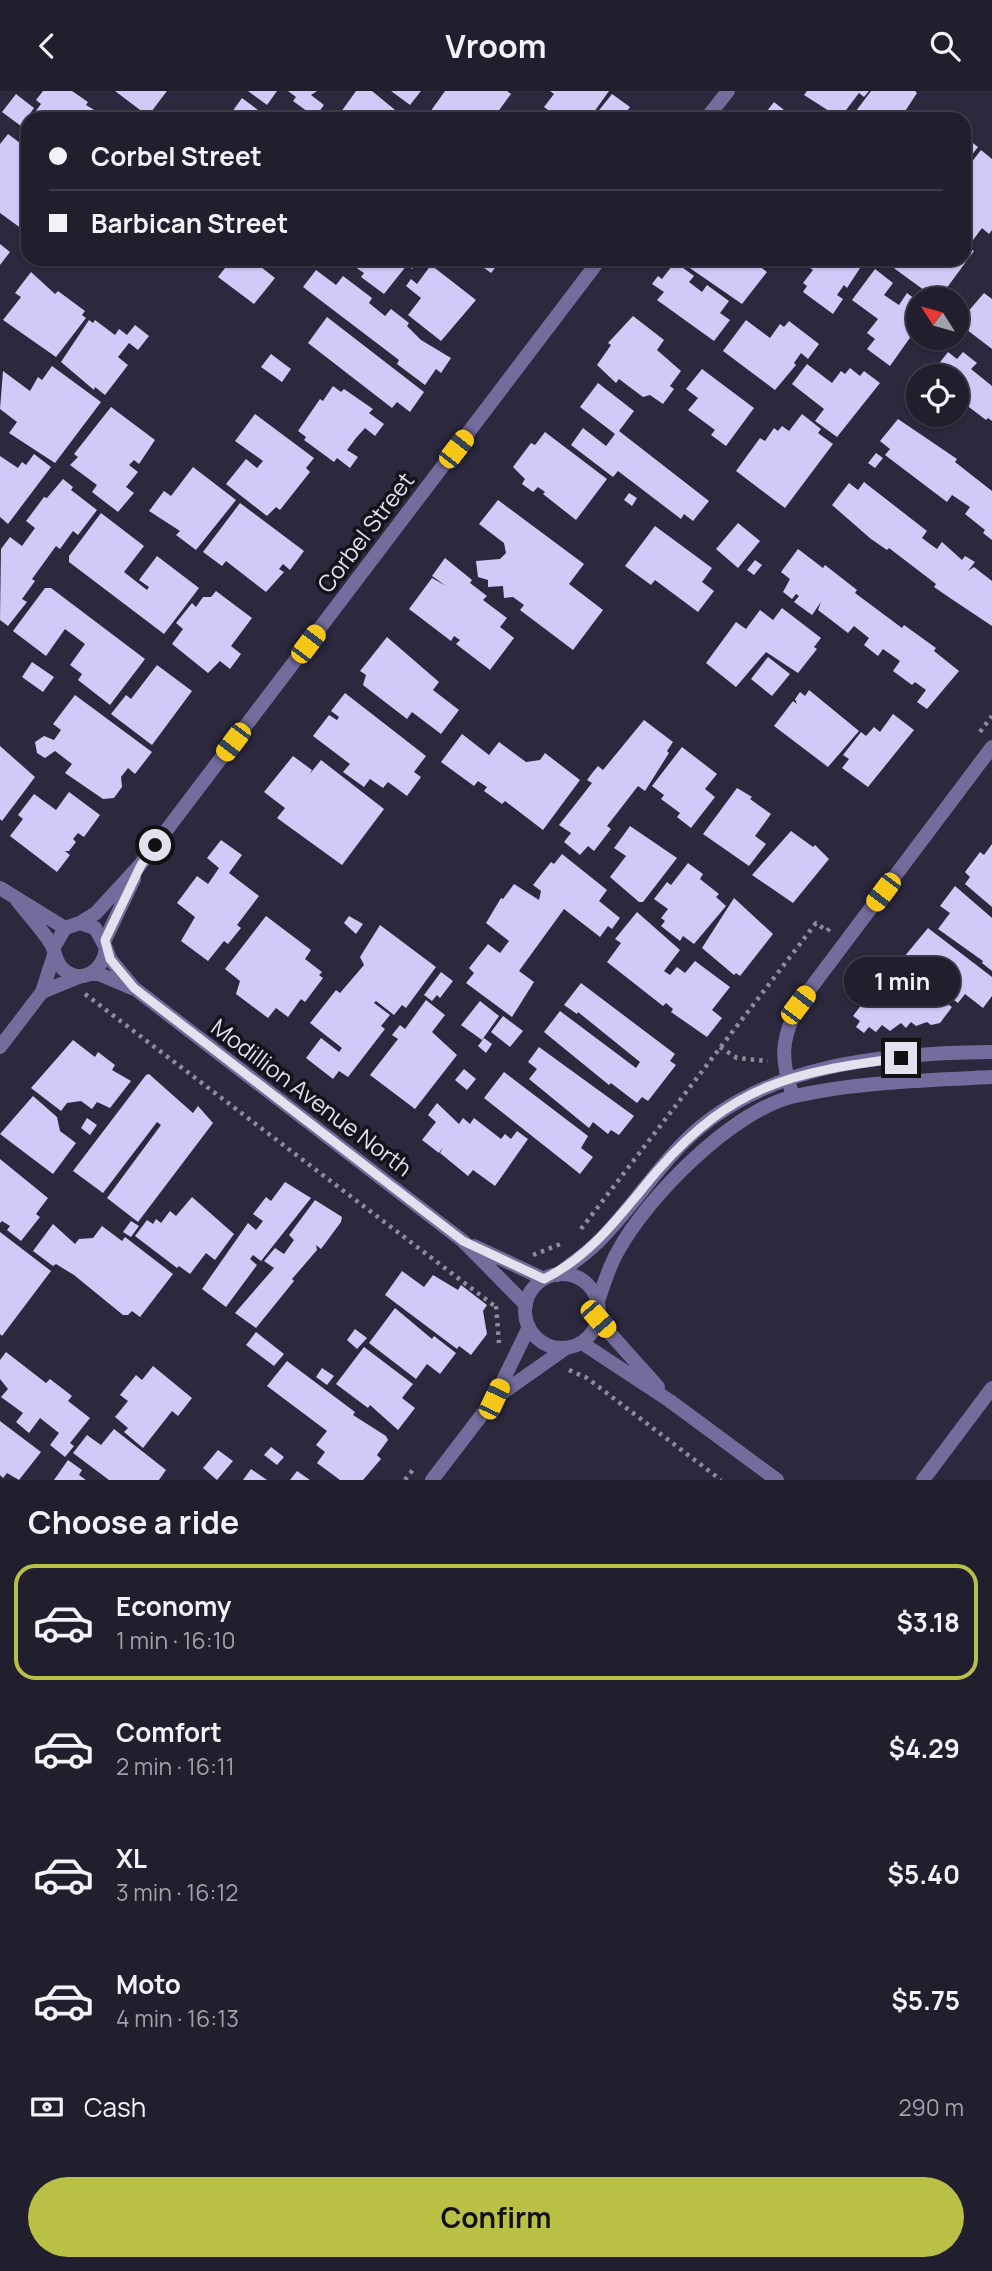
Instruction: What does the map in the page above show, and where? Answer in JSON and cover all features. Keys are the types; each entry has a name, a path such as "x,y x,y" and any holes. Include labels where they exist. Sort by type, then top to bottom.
{"street":[{"path":"712,112 728,91"},
{"name":"Corbel Street","path":"80,923 96,913 141,865 595,266"},
{"path":"793,1096 787,1077 783,1046 786,1030 798,1005 992,747"},
{"name":"Corbel Street","path":"105,944 141,865"},
{"path":"0,888 65,928"},
{"path":"17,900 54,951 64,970 90,975"},
{"path":"0,1047 42,992 54,951 65,928 80,923 95,928 105,944 102,964 90,975 42,992"},
{"name":"Modillion Avenue North","path":"105,944 110,959 134,988 463,1241 526,1305"},
{"name":"Modillion Avenue North","path":"90,975 134,988"},
{"path":"566,1348 544,1344 529,1327 526,1305 536,1286 597,1243 684,1142 719,1112 787,1077 835,1066 946,1053 992,1052"},
{"path":"494,1399 566,1348 582,1343 589,1337 598,1319 598,1301 618,1251 678,1174 717,1138 753,1115 793,1096 911,1080 992,1077"},
{"name":"Modillion Avenue North","path":"463,1241 550,1277"},
{"path":"550,1277 567,1275 586,1283 598,1301"},
{"path":"598,1319 670,1401"},
{"path":"432,1480 494,1399 529,1327"},
{"path":"582,1343 670,1401 776,1480"},
{"path":"923,1480 992,1388"}],"path":[{"path":"976,736 992,716"},
{"path":"576,1235 816,923 827,931 833,925"},
{"path":"90,975 85,994 496,1307"},
{"path":"533,1255 542,1248 568,1240"},
{"path":"500,1295 496,1307 499,1349 515,1352"},
{"path":"541,1368 550,1375 565,1369 587,1378 721,1480"}],"building":[{"path":"43,91 72,91 98,112 35,112 41,104 36,100"},
{"path":"115,91 167,91 151,112 143,112"},
{"path":"248,91 277,91 267,105"},
{"path":"288,91 317,91 311,95 324,105 319,112 308,112 293,101 296,97"},
{"path":"356,91 372,91 398,112 341,112"},
{"path":"391,91 421,91 410,105"},
{"path":"445,91 507,91 511,94 498,112 430,112"},
{"path":"550,91 609,91 594,112 551,112 544,107 554,94"},
{"path":"807,91 869,91 864,97 859,93 845,112 831,112 804,95"},
{"path":"871,91 917,93 905,112 855,112"},
{"path":"16,94 34,108 31,112 21,112 21,126 2,112"},
{"path":"612,94 630,107 626,112 598,112"},
{"path":"242,98 261,112 232,112"},
{"path":"774,102 786,112 766,112"},
{"path":"8,134 21,144 21,228 0,213 0,144"},
{"path":"971,142 978,147 971,156"},
{"path":"981,150 992,159 992,230 989,234 982,228 971,243 971,163"},
{"path":"0,244 10,252 0,265"},
{"path":"227,266 260,266 275,278 254,304 218,277"},
{"path":"406,266 384,294 361,277 364,273 355,267"},
{"path":"432,266 476,300 441,341 408,315 421,298 406,286 411,279 417,284"},
{"path":"482,266 496,266 491,273"},
{"path":"672,266 680,266 694,276 689,282 702,292 707,285 729,301 720,313 730,320 714,341 657,300 664,292 652,284 658,276 662,279"},
{"path":"687,266 759,266 767,272 742,304"},
{"path":"808,266 861,266 847,288 844,285 837,295 843,299 833,314 803,292 807,286 803,283 813,270"},
{"path":"891,266 963,266 947,287 920,287"},
{"path":"875,269 893,283 884,295 899,305 906,294 906,343 890,366 867,349 875,339 867,333 878,319 852,300"},
{"path":"316,270 336,285 343,276 372,298 369,303 385,316 391,309 409,323 407,326 421,340 451,358 441,373 436,369 425,385 397,364 399,360 303,287"},
{"path":"31,272 55,294 58,291 85,311 82,315 86,318 56,357 3,320 21,297 15,293"},
{"path":"984,293 992,299 992,349 970,332 970,309"},
{"path":"633,316 664,340 657,350 681,371 670,386 674,389 663,404 650,395 643,397 619,379 616,383 597,365 611,345 608,343"},
{"path":"327,317 424,392 410,412 397,402 392,408 308,343"},
{"path":"89,320 93,323 95,320 115,335 119,329 127,335 135,325 149,336 138,350 129,343 118,357 128,365 105,395 95,387 94,390 61,362"},
{"path":"746,320 770,338 780,324 784,327 789,321 819,344 808,359 801,353 794,363 796,365 775,390 723,351"},
{"path":"948,352 957,359 963,352 977,363 971,369 992,386 992,421 988,418 986,420 969,407 969,364 939,364"},
{"path":"271,354 291,369 282,382 261,367"},
{"path":"807,364 832,383 841,371 845,374 850,368 860,376 864,371 880,383 837,437 815,421 824,409 792,384"},
{"path":"52,366 101,402 55,463 9,433 17,422 0,409 3,371 30,391 38,377 42,380"},
{"path":"702,369 754,408 726,446 711,435 715,430 688,410 698,398 686,389"},
{"path":"598,383 634,411 619,431 709,501 693,521 684,514 681,519 618,471 613,477 571,445 583,428 606,446 615,434 580,407"},
{"path":"333,386 341,392 344,389 373,409 369,413 384,424 375,436 365,428 356,438 347,450 358,457 350,468 337,458 334,462 304,440 306,437 298,431 320,399 323,401"},
{"path":"111,407 155,440 139,464 134,460 129,465 138,472 126,487 134,493 118,512 92,492 97,485 70,465 78,457 74,454"},
{"path":"255,414 314,458 306,468 310,472 280,510 276,507 267,516 226,484 246,459 257,468 263,461 235,441"},
{"path":"802,414 821,429 818,433 833,444 785,508 736,471 760,438 765,441 774,428 778,431 782,426 789,431"},
{"path":"898,419 906,427 957,459 955,462 992,491 992,540 983,533 985,530 965,514 970,507 952,495 947,502 885,455 890,449 880,441"},
{"path":"545,432 607,479 576,520 538,487 533,492 522,484 525,479 513,467 531,443 535,445"},
{"path":"876,453 883,458 875,468 868,463"},
{"path":"34,454 51,467 8,524 0,517 0,456 18,468 22,462 26,465"},
{"path":"193,467 236,500 196,550 176,535 180,531 149,511 164,491 171,496"},
{"path":"63,479 73,487 71,490 97,510 78,535 73,531 60,549 56,546 32,579 35,581 22,599 27,602 8,626 0,620 1,549 10,537 22,546 35,528 26,521 44,497 47,498"},
{"path":"864,482 927,531 922,538 937,549 942,542 962,560 965,556 975,562 968,571 974,567 992,581 992,626 934,587 936,584 889,548 887,550 871,539 832,505 849,483 858,490"},
{"path":"629,493 637,498 632,506 624,500"},
{"path":"498,500 584,564 569,584 603,610 573,650 520,610 524,605 513,597 504,598 503,586 488,587 488,580 478,577 476,561 500,559 506,553 504,543 479,524"},
{"path":"240,503 304,551 290,570 283,564 279,569 284,572 266,592 226,561 222,566 203,552"},
{"path":"101,513 144,546 124,572 147,590 149,587 139,580 157,556 199,588 164,634 69,562 69,556"},
{"path":"738,523 760,541 738,568 716,549"},
{"path":"655,526 712,568 702,582 714,591 698,612 655,580 651,585 625,566"},
{"path":"798,549 823,568 825,565 857,590 855,593 902,628 904,625 936,648 934,651 959,671 927,709 917,702 926,690 915,682 912,685 893,671 900,661 883,649 878,656 864,645 869,638 854,626 848,633 818,610 821,602 812,615 794,602 799,596 796,594 792,599 783,592 790,579 781,572"},
{"path":"445,558 487,596 483,600 507,618 500,627 514,638 490,670 456,644 460,640 454,636 451,641 409,609 432,578 446,586 432,576"},
{"path":"755,560 762,565 754,575 747,570"},
{"path":"45,588 51,588 145,659 110,705 78,680 82,674 70,665 85,644 65,629 46,656 13,631"},
{"path":"216,591 252,618 231,646 241,654 230,669 220,661 208,673 172,644 183,629 176,623 192,603 196,607 203,597 211,597"},
{"path":"782,608 821,638 814,647 817,649 798,673 766,652 736,687 706,663 736,622 746,629 760,610 773,620"},
{"path":"387,637 439,682 433,690 459,710 441,734 412,712 407,719 363,685 366,675 360,671"},
{"path":"768,657 790,674 772,696 751,679"},
{"path":"32,662 54,677 43,692 22,677"},
{"path":"157,665 192,691 152,745 111,714 126,695 131,699"},
{"path":"809,690 859,731 828,767 774,726 793,701 797,704 795,699 800,692 805,696"},
{"path":"345,693 426,756 414,772 421,777 407,796 388,782 383,788 370,779 364,787 343,772 350,764 313,736 329,715 337,720 339,717 331,711"},
{"path":"75,695 152,752 135,774 128,768 121,777 122,787 114,798 103,799 65,773 72,764 55,751 45,758 37,753 35,742 44,736 54,740 61,730 53,724"},
{"path":"893,714 914,730 868,787 842,768 849,759 843,755 861,732 866,736 874,727 880,732"},
{"path":"644,720 673,742 667,751 669,753 645,791 638,786 607,826 611,829 594,851 588,846 580,855 564,842 571,833 559,825 592,783 587,780 593,772 598,766 603,770"},
{"path":"462,734 489,755 499,742 526,762 540,760 545,753 580,780 543,830 505,801 502,804 484,791 487,787 478,781 474,786 441,762"},
{"path":"0,746 35,777 2,821 0,819"},
{"path":"682,747 717,774 705,789 715,797 691,828 677,817 680,813 661,799 664,795 652,786"},
{"path":"293,756 312,770 309,775 321,760 384,809 342,865 277,818 285,808 264,792"},
{"path":"737,788 771,814 755,836 766,844 749,866 703,834"},
{"path":"69,792 100,815 84,837 78,833 73,839 76,842 69,851 65,851 70,855 57,872 10,836 23,819 18,815 34,794 56,810"},
{"path":"630,826 677,858 643,902 639,902 610,877 626,856 614,848"},
{"path":"791,831 813,847 815,845 829,859 793,903 752,875"},
{"path":"221,840 242,855 229,873 259,896 237,925 241,928 228,944 224,941 208,961 181,941 195,917 177,903 197,876 208,884 219,868 207,858"},
{"path":"992,844 992,907 965,884 970,877 965,872 980,852 984,855"},
{"path":"562,854 607,890 599,901 620,918 612,929 608,926 600,937 564,909 519,971 534,982 512,1017 466,983 474,973 469,968 488,944 500,953 509,941 486,923 501,898 503,899 514,884 539,900 541,891 533,885 551,862 554,864"},
{"path":"688,863 703,874 700,879 719,894 716,897 726,906 694,944 683,936 680,941 661,926 665,921 661,918 668,909 654,899 667,882 671,885"},
{"path":"955,886 992,918 992,971 983,961 938,929 950,913 940,906"},
{"path":"734,898 773,934 740,976 736,973 734,975 702,948"},
{"path":"637,912 680,950 664,971 670,975 677,967 685,973 695,961 730,987 712,1010 722,1018 707,1037 671,1012 673,1009 666,1003 663,1006 607,962 621,943 615,939"},
{"path":"266,916 311,950 305,959 322,972 319,975 323,978 305,1002 301,999 288,1017 276,1008 268,1018 236,994 240,981 225,969"},
{"path":"349,916 363,924 356,934 344,923"},
{"path":"380,925 436,967 406,1008 402,1005 394,1015 376,1001 374,1003 390,1015 381,1026 385,1029 348,1077 339,1071 333,1079 306,1058 321,1038 339,1052 342,1048 310,1023 336,990 340,993 364,965 360,957"},
{"path":"928,928 992,977 992,996 983,1008 965,994 958,1003 899,963"},
{"path":"895,968 952,1007 940,1023 931,1025 927,1022 916,1026 911,1022 906,1028 901,1023 890,1031 882,1025 876,1032 869,1027 864,1033 856,1027 860,1021 853,1016 871,992 877,997"},
{"path":"441,972 453,981 440,998 437,995 432,1001 424,995"},
{"path":"581,983 675,1054 670,1061 676,1065 648,1101 642,1097 637,1103 611,1083 609,1085 544,1032 560,1011 636,1068 640,1062 578,1012 577,1014 564,1005"},
{"path":"426,1000 445,1015 432,1032 457,1055 415,1109 370,1075 398,1039 392,1035 400,1025 405,1029"},
{"path":"480,1001 499,1016 482,1040 461,1025"},
{"path":"503,1016 523,1031 510,1047 491,1032"},
{"path":"484,1038 492,1044 486,1053 478,1046"},
{"path":"73,1040 95,1057 98,1052 115,1065 112,1070 131,1081 110,1108 97,1102 92,1109 81,1101 67,1103 61,1111 31,1088"},
{"path":"539,1047 634,1116 619,1135 611,1130 608,1134 593,1122 589,1128 529,1079 537,1069 528,1062"},
{"path":"464,1069 476,1079 467,1090 455,1080"},
{"path":"504,1072 588,1136 581,1148 593,1157 580,1174 484,1098"},
{"path":"149,1074 193,1113 198,1106 213,1123 138,1222 107,1198 161,1125 157,1122 103,1193 73,1171"},
{"path":"33,1096 57,1117 60,1131 76,1143 53,1174 0,1134"},
{"path":"437,1103 459,1124 463,1118 470,1124 474,1118 501,1139 505,1134 511,1139 517,1131 528,1139 495,1186 473,1170 468,1176 440,1153 443,1147 439,1153 422,1140 436,1122 428,1115"},
{"path":"87,1118 97,1125 90,1135 81,1128"},
{"path":"0,1159 48,1198 36,1214 40,1217 21,1241 7,1230 10,1226 2,1221 0,1223"},
{"path":"285,1182 311,1198 261,1261 253,1255 250,1259 257,1265 226,1307 202,1289 248,1223 256,1230 263,1221 253,1214 266,1197 271,1201"},
{"path":"192,1197 234,1234 215,1260 206,1253 190,1274 179,1266 177,1268 135,1236 147,1220 153,1224 156,1219 161,1223 170,1211 176,1216"},
{"path":"315,1200 342,1217 341,1222 321,1249 316,1245 317,1250 256,1328 235,1313 274,1268 264,1261 275,1248 284,1254 294,1240 289,1235"},
{"path":"131,1221 139,1226 131,1237 123,1232"},
{"path":"53,1224 75,1244 79,1239 93,1238 102,1226 122,1241 125,1237 173,1274 140,1317 132,1311 123,1315 74,1275 56,1264 53,1266 33,1251"},
{"path":"0,1232 51,1271 2,1336 0,1334"},
{"path":"402,1271 424,1287 433,1275 458,1290 461,1285 487,1305 483,1311 487,1334 471,1355 459,1346 457,1349 385,1295"},
{"path":"395,1308 432,1339 434,1336 456,1353 440,1374 427,1364 416,1379 369,1343"},
{"path":"355,1329 367,1338 357,1349 347,1340"},
{"path":"256,1332 284,1354 274,1366 246,1345"},
{"path":"364,1347 413,1384 402,1398 415,1408 398,1430 370,1405 368,1408 336,1384"},
{"path":"6,1352 46,1383 50,1379 72,1396 68,1401 90,1418 70,1443 74,1446 65,1457 50,1445 59,1433 40,1418 29,1433 16,1422 23,1413 1,1397 8,1389 0,1379 0,1360"},
{"path":"287,1361 355,1412 353,1415 386,1436 388,1440 377,1455 381,1459 363,1480 340,1480 317,1463 325,1452 316,1445 327,1431 267,1386"},
{"path":"153,1366 192,1398 178,1416 172,1411 143,1448 124,1432 128,1428 115,1417 128,1401 120,1395 136,1375 142,1380"},
{"path":"322,1368 334,1376 327,1385 316,1377"},
{"path":"0,1421 41,1452 19,1480 7,1473 3,1478 0,1475"},
{"path":"114,1429 166,1470 159,1480 109,1480 73,1453 87,1435 101,1445"},
{"path":"271,1447 284,1457 277,1465 264,1455"},
{"path":"218,1450 233,1461 217,1480 203,1468"},
{"path":"68,1460 82,1470 79,1475 86,1480 54,1480"},
{"path":"251,1469 267,1480 243,1480"},
{"path":"297,1471 310,1480 290,1480"}],"route":[{"path":"155,845 141,865 105,940 110,959 134,988 463,1241 544,1279 557,1275 597,1243 684,1142 719,1112 787,1077 835,1066 901,1058"}]}
